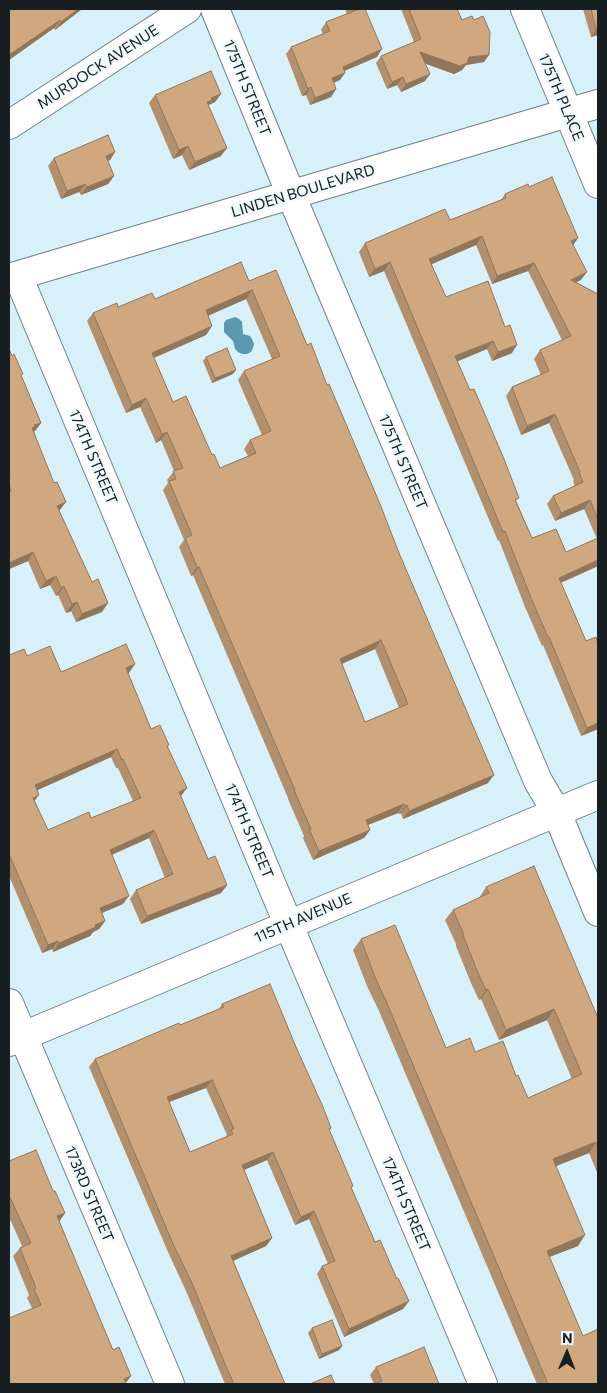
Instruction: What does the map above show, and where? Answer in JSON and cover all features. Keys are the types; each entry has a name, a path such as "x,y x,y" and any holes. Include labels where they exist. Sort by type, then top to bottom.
{"street":[{"name":"MURDOCK AVENUE","path":"9,126 187,9"},
{"name":"175TH STREET","path":"215,9 290,195 538,781 557,813 598,912"},
{"name":"175TH PLACE","path":"525,9 598,184"},
{"name":"LINDEN BOULEVARD","path":"13,277 598,104"},
{"name":"174TH STREET","path":"13,277 482,1384"},
{"name":"115TH AVENUE","path":"16,1039 598,795"},
{"name":"173RD STREET","path":"9,1003 16,1039 170,1384"}],"water":[{"path":"235,317 242,322 243,334 250,336 254,344 251,352 247,354 238,352 233,341 224,332 226,320"}],"building":[{"path":"9,9 78,9 9,55"},
{"path":"359,9 365,9 382,49 343,67 345,73 332,78 336,89 315,98 311,87 308,89 291,47 330,31 326,22"},
{"path":"409,9 457,9 462,20 472,16 474,20 483,16 490,32 489,55 469,57 467,63 460,66 420,52 430,74 406,84 403,77 392,82 381,56 421,39"},
{"path":"591,9 598,9 598,28 596,29"},
{"path":"211,71 221,94 207,102 227,148 195,162 188,146 179,150 155,95"},
{"path":"108,135 115,152 106,156 114,176 87,187 85,184 67,191 54,158"},
{"path":"552,177 578,238 571,241 587,272 571,280 598,294 598,519 590,500 561,513 553,496 583,482 580,472 555,414 527,426 512,387 549,371 540,350 571,336 534,263 497,276 482,236 429,259 446,297 488,281 505,327 510,325 517,345 498,352 493,341 455,356 470,390 474,389 504,459 519,498 515,500 532,538 556,529 566,552 598,538 598,560 559,578 586,641 596,637 598,644 598,723 587,728 390,262 375,269 365,243 445,209 450,220 506,198 505,194 528,184 529,187"},
{"path":"241,262 249,281 276,270 307,345 311,343 327,385 329,384 494,775 409,811 407,805 405,806 404,804 366,820 370,830 319,851 295,790 185,538 192,535 169,481 176,479 173,471 183,468 167,432 162,434 146,398 132,405 93,313 117,303 118,307 152,293 155,299","holes":["252,290 280,356 244,371 271,431 250,440 256,453 220,468 214,454 212,455 186,396 173,402 152,353 212,326 206,310","381,640 408,704 365,722 340,659"]},
{"path":"227,348 236,370 215,378 206,357"},
{"path":"9,349 12,356 14,354 23,374 21,375 41,423 34,425 35,427 32,428 54,483 57,482 66,502 57,506 92,582 98,579 108,603 82,614 77,602 72,604 64,586 61,588 56,576 46,581 33,552 9,563 9,492 11,491 9,484"},
{"path":"126,644 135,664 126,668 151,729 160,725 169,745 167,746 187,788 179,792 208,859 215,856 227,885 147,916 136,890 173,874 154,830 110,850 129,896 100,908 105,921 95,925 96,927 59,943 58,941 48,945 9,854 9,655 24,649 27,656 50,646 61,672","holes":["117,749 141,798 91,818 89,812 48,830 33,798 39,795 35,785"]},
{"path":"534,866 598,1018 598,1148 596,1142 553,1159 585,1235 547,1251 583,1336 598,1329 598,1384 548,1384 374,975 361,939 395,925 446,1048 470,1038 475,1052 503,1041 516,1076 518,1075 528,1098 582,1074 554,1009 506,1030 488,989 486,990 478,973 453,910 489,893 486,887"},
{"path":"270,984 323,1107 331,1128 329,1129 353,1186 351,1187 375,1242 380,1240 409,1301 349,1329 322,1266 335,1261 314,1211 301,1217 273,1152 242,1165 272,1238 231,1256 285,1384 234,1384 95,1059 179,1023 180,1025 224,1007 222,1004","holes":["212,1080 234,1129 231,1130 233,1134 190,1152 167,1097"]},
{"path":"36,1150 53,1191 55,1191 65,1213 57,1216 113,1350 119,1347 131,1376 124,1379 126,1384 9,1384 9,1318 41,1305 20,1248 31,1243 9,1195 9,1161"},
{"path":"332,1320 342,1346 322,1354 312,1328"},
{"path":"424,1347 439,1384 374,1384 382,1381 376,1367"},
{"path":"331,1375 335,1384 310,1384"}]}
